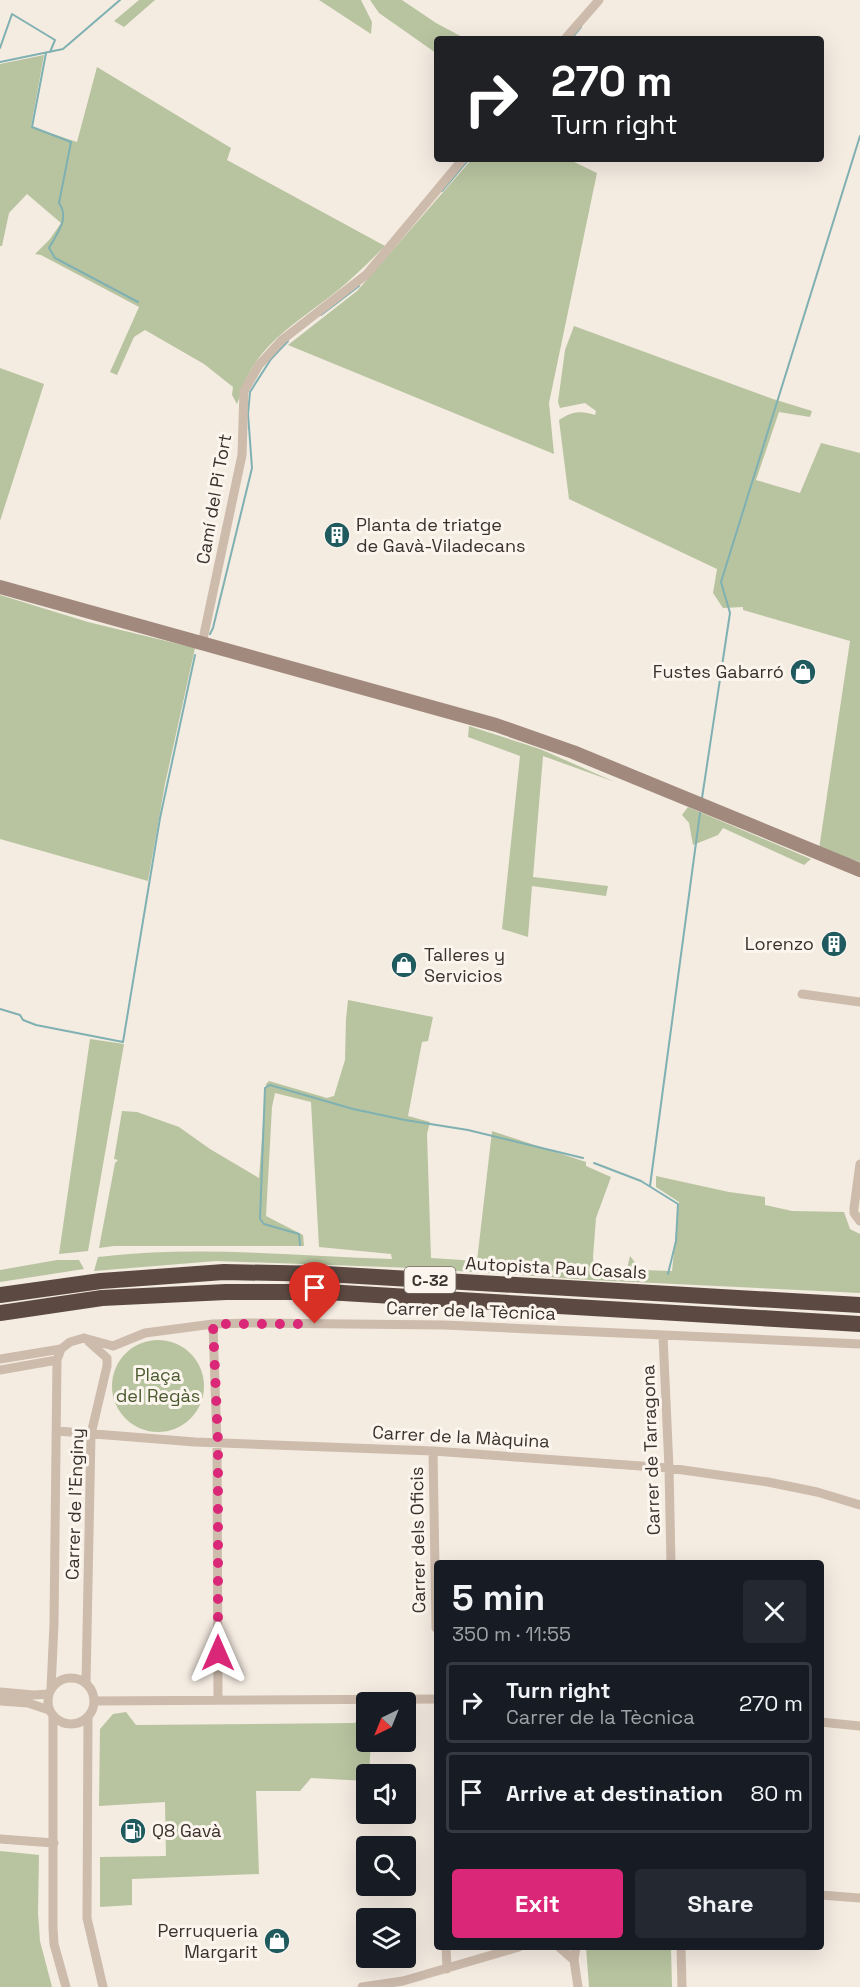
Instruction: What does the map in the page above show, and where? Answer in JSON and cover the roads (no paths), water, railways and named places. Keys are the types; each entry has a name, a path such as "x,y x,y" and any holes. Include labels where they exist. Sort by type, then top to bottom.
{"highway":[{"name":"Autopista Pau Casals","path":"0,1295 101,1281 224,1272 337,1275 860,1305"},
{"name":"Autopista Pau Casals","path":"0,1313 102,1299 226,1292 326,1292 860,1324"}],"main road":[{"path":"0,587 393,695 539,739 860,870"}],"street":[{"path":"568,36 599,0"},
{"name":"Camí del Pi Tort","path":"202,644 242,454 244,391 259,365 282,340 367,274 460,162"},
{"path":"802,994 860,1002"},
{"path":"860,1164 854,1208 854,1213 860,1221"},
{"path":"213,1324 218,1442 218,1699"},
{"name":"Carrer de la Tècnica","path":"84,1338 113,1346 145,1333 213,1324 444,1325 860,1344"},
{"name":"Carrer de Tarragona","path":"663,1336 671,1560"},
{"path":"0,1359 61,1349 70,1342 84,1338"},
{"name":"Carrer de l'Enginy","path":"84,1338 107,1358 91,1434 86,1683"},
{"name":"Carrer de l'Enginy","path":"50,1691 54,1624 57,1360 61,1349"},
{"path":"0,1370 57,1360"},
{"name":"Carrer de la Màquina","path":"57,1431 195,1443 433,1451 669,1468 768,1482 817,1492 860,1505"},
{"name":"Carrer dels Oficis","path":"433,1451 436,1560"},
{"path":"0,1692 34,1695 50,1691 61,1680 69,1678 79,1679 86,1683 95,1701 93,1711 88,1718 79,1724 71,1725 63,1724 51,1713 28,1703 0,1701"},
{"path":"50,1691 54,1843 53,1928 54,1944 66,1987"},
{"path":"95,1701 434,1699"},
{"path":"88,1718 87,1918 103,1987"},
{"path":"824,1722 860,1726"},
{"path":"0,1839 54,1843"},
{"path":"824,1895 860,1898"},
{"path":"446,1950 447,1969"},
{"path":"362,1987 403,1981 509,1950"},
{"path":"562,1950 574,1960"},
{"path":"576,1950 574,1960 578,1987"},
{"path":"681,1950 682,1987"}],"waterway":[{"path":"0,62 63,49 120,0"},
{"path":"0,48 12,14 55,40 50,52"},
{"path":"574,36 581,27"},
{"path":"46,53 32,127 71,142 59,203 63,220 49,248 55,258 138,302"},
{"path":"702,798 730,613 721,582 860,136"},
{"path":"442,191 466,162"},
{"path":"321,315 359,286"},
{"path":"210,634 252,468 248,414 250,392 271,359 288,341"},
{"path":"0,1009 20,1015 23,1020 36,1025 123,1042 160,818 195,655"},
{"path":"650,1186 700,813"},
{"path":"300,1245 299,1234 264,1224 260,1219 265,1088 270,1085 353,1109 468,1130 583,1158"},
{"path":"594,1163 641,1181 678,1204 676,1241 668,1274"}],"place":[{"name":"Planta de triatge de Gavà-Viladecans","path":"337,535"},
{"name":"Fustes Gabarró","path":"803,672"},
{"name":"Lorenzo","path":"834,944"},
{"name":"Talleres y Servicios","path":"404,965"},
{"name":"Q8 Gavà","path":"133,1831"},
{"name":"Perruqueria Margarit","path":"277,1941"}],"park label":[{"name":"Plaça del Regàs","path":"158,1385"}]}
